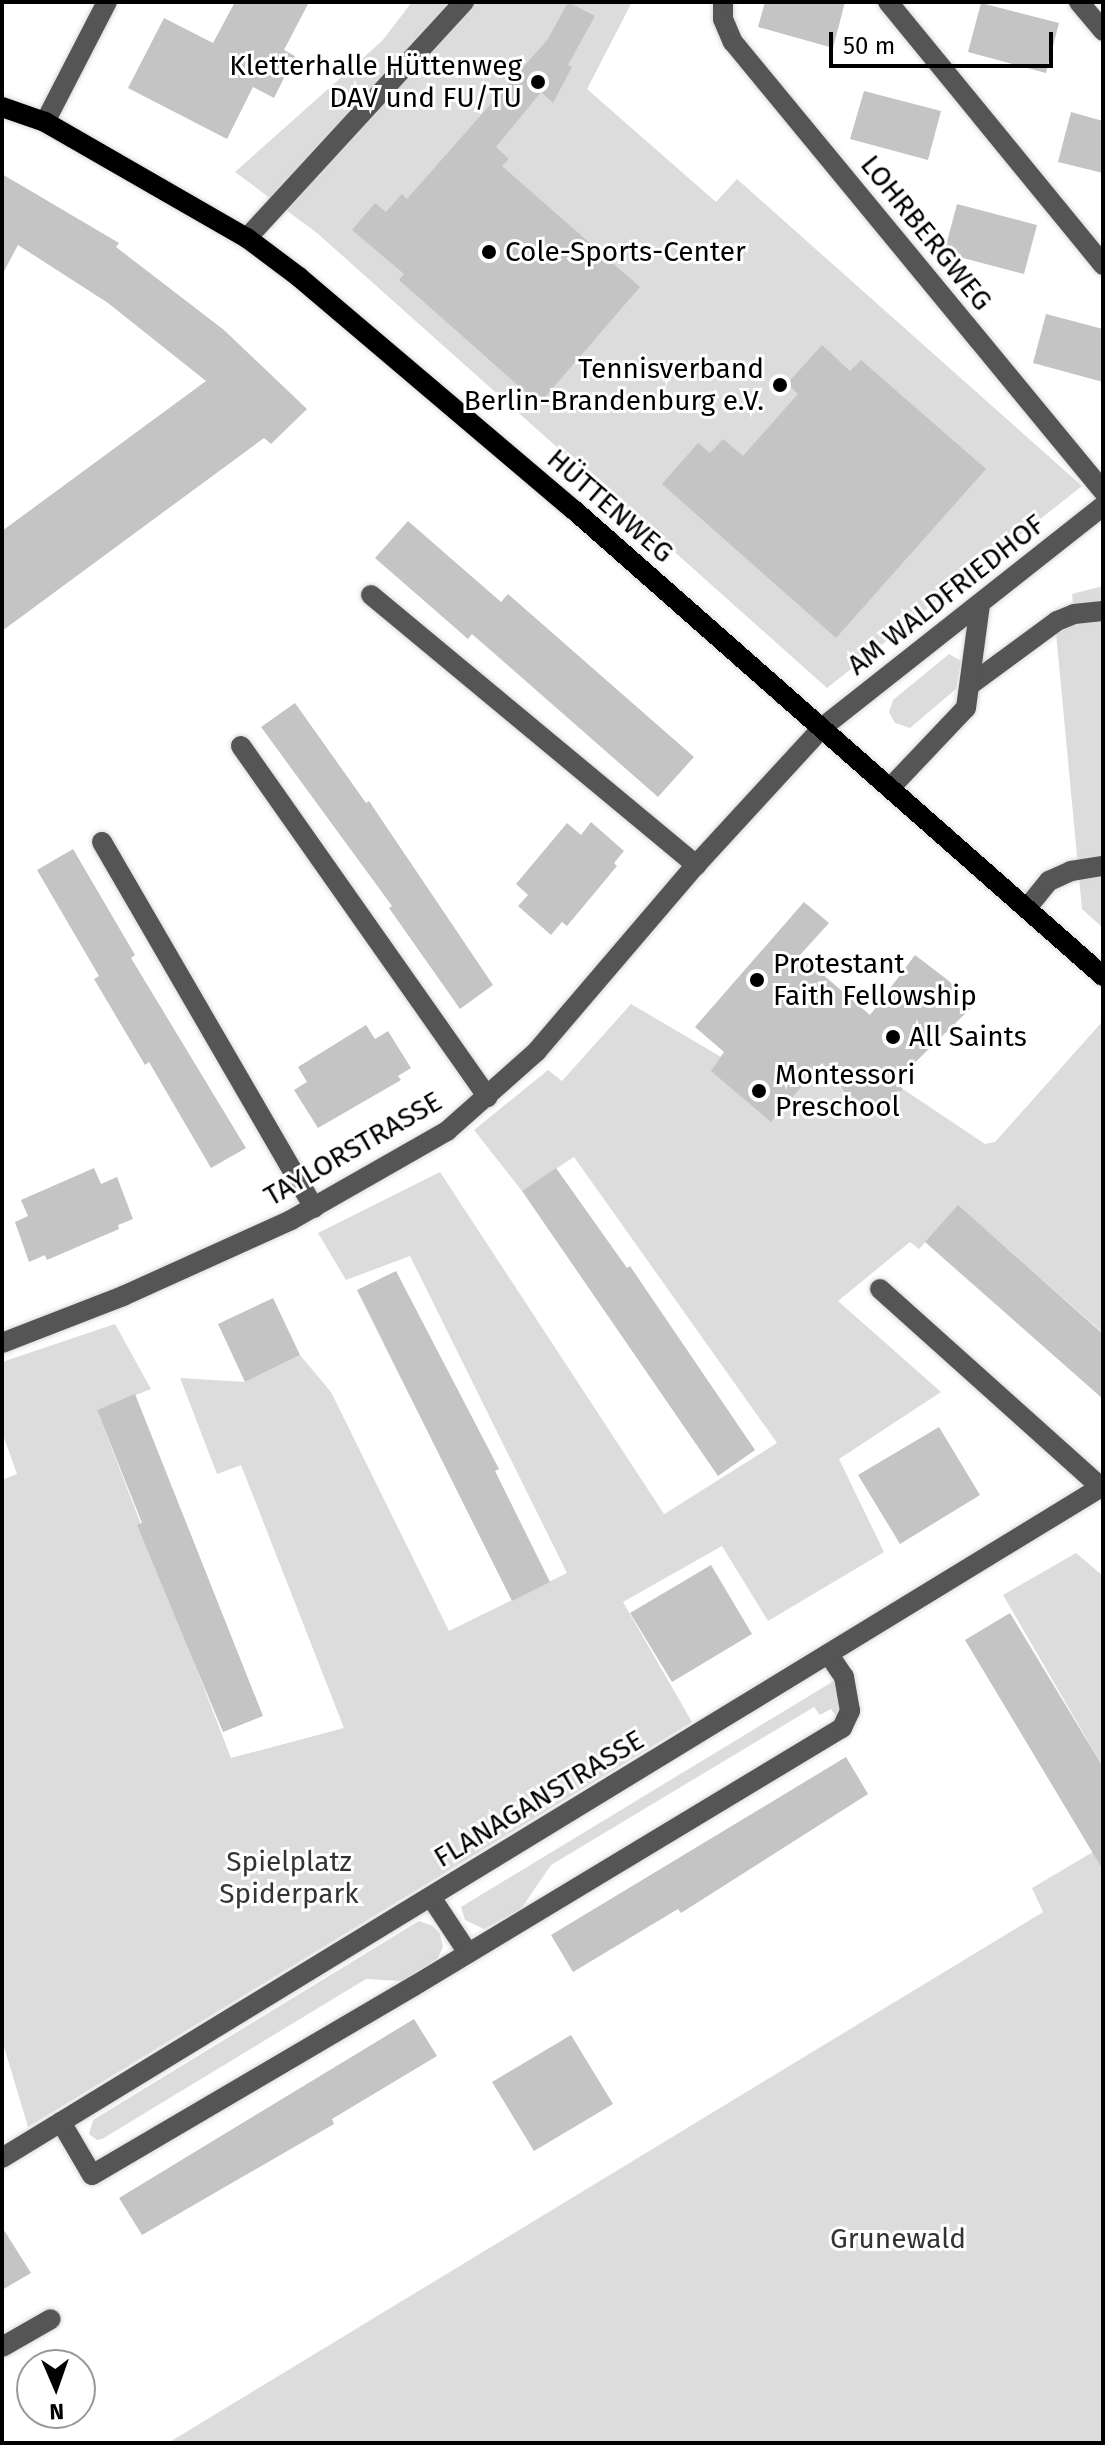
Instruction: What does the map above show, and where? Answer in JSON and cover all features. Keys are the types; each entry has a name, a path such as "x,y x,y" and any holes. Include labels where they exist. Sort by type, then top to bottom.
{"main road":[{"name":"HÜTTENWEG","path":"2,107 45,122 247,238 347,316 793,705 823,727 1103,976"}],"street":[{"path":"45,122 107,2"},
{"path":"247,238 464,2"},
{"name":"LOHRBERGWEG","path":"723,2 723,19 733,42 1103,491"},
{"path":"888,2 1103,265"},
{"path":"1079,2 1103,31"},
{"name":"AM WALDFRIEDHOF","path":"823,727 1103,506"},
{"path":"371,595 696,865"},
{"path":"890,788 966,708 980,605"},
{"path":"970,685 1057,621 1074,614 1103,611"},
{"name":"TAYLORSTRASSE","path":"2,1343 123,1296 314,1208 447,1131 537,1051 696,865 823,727"},
{"path":"241,746 488,1097"},
{"path":"102,842 314,1208"},
{"path":"1027,908 1049,881 1071,871 1103,866"},
{"path":"880,1289 1102,1486"},
{"name":"FLANAGANSTRASSE","path":"2,2158 1102,1486"},
{"path":"61,2122 92,2175 842,1728 850,1711 844,1677 829,1655"},
{"path":"431,1897 468,1953"},
{"path":"2,2347 51,2319"}],"green space":[{"path":"412,2 632,2 587,89 716,202 737,179 1082,486 827,688 317,233 235,172 382,41"},
{"path":"1103,586 1103,928 1082,909 1056,633 1075,621 1072,594"},
{"path":"949,654 961,661 956,689 910,728 895,723 889,712 893,700"},
{"name":"Spielplatz Spiderpark","path":"631,1004 791,1098 815,1071 881,1114 903,1089 985,1144 995,1142 1101,1023 1103,1333 958,1206 919,1249 910,1242 838,1301 941,1392 839,1459 884,1552 768,1621 722,1546 623,1602 692,1722 28,2127 2,2040 2,1480 17,1474 2,1432 2,1362 115,1324 151,1389 97,1410 231,1758 344,1728 241,1465 217,1474 180,1378 245,1382 300,1355 331,1392 449,1631 567,1573 410,1256 346,1280 318,1233 440,1172 664,1514 577,1569 777,1443 574,1157 522,1191 474,1130 548,1070 562,1081"},
{"path":"1076,1553 1103,1576 1103,1767 1003,1595"},
{"path":"837,1679 840,1692 837,1718 831,1709 820,1715 814,1707 551,1865 521,1909 484,1929 465,1920 461,1907"},
{"name":"Grunewald","path":"1103,1846 1103,2443 168,2443 1043,1912 1032,1888"},
{"path":"419,1921 433,1926 440,1934 443,1947 437,1959 402,1981 366,1979 102,2139 97,2140 89,2134 93,2120"}],"building":[{"path":"235,2 309,2 284,50 295,56 274,98 253,87 227,139 128,88 164,18 213,43"},
{"name":"Cole-Sports-Center","path":"568,2 595,16 568,65 572,67 553,103 541,92 496,147 509,159 502,166 640,287 539,404 399,280 404,274 352,230 375,203 386,212 402,194 407,199 548,39"},
{"path":"765,2 845,2 833,48 758,27"},
{"path":"981,3 1059,23 1046,73 968,52"},
{"path":"864,91 941,111 928,160 850,139"},
{"path":"1071,112 1103,121 1103,173 1058,162"},
{"path":"2,174 119,243 116,247 224,330 307,409 271,444 264,438 2,631 2,531 206,381 108,303 18,245 2,275"},
{"path":"957,204 1037,225 1024,274 944,253"},
{"path":"1046,314 1103,329 1103,382 1033,363"},
{"path":"822,345 850,371 861,360 986,469 836,638 662,484 698,443 710,453 723,439 743,456 798,394 787,384"},
{"path":"408,521 501,602 508,594 694,757 658,797 472,634 468,639 375,558"},
{"path":"295,703 366,803 369,801 493,985 460,1009 389,908 392,906 261,727"},
{"path":"591,822 624,851 614,863 617,866 567,926 562,922 551,935 518,906 528,895 516,884 567,823 581,835"},
{"path":"73,849 135,955 131,958 246,1148 211,1168 149,1062 145,1065 94,979 99,976 37,870"},
{"path":"804,902 829,923 800,955 870,1015 915,955 949,981 973,1006 895,1082 903,1089 881,1114 844,1091 822,1063 771,1122 711,1071 724,1052 695,1027"},
{"path":"366,1025 375,1039 388,1031 411,1068 398,1076 401,1080 318,1128 294,1090 307,1082 298,1067"},
{"path":"94,1168 101,1184 117,1177 133,1219 118,1225 119,1229 47,1260 45,1255 29,1262 15,1222 28,1216 21,1200"},
{"path":"556,1168 627,1268 630,1266 755,1450 718,1476 522,1191"},
{"path":"958,1205 1103,1334 1103,1399 925,1242"},
{"path":"396,1271 499,1469 495,1471 550,1582 512,1601 357,1290"},
{"path":"273,1298 300,1355 245,1382 218,1324"},
{"path":"135,1394 263,1716 223,1732 137,1525 142,1523 97,1410"},
{"path":"939,1427 980,1495 900,1544 858,1475"},
{"path":"711,1565 752,1634 672,1682 630,1613"},
{"path":"1010,1613 1103,1767 1103,1870 965,1640"},
{"path":"846,1757 868,1794 681,1913 678,1909 573,1972 551,1935"},
{"path":"414,2019 437,2056 332,2119 334,2124 142,2235 119,2198"},
{"path":"571,2035 613,2104 534,2151 492,2082"},
{"path":"2,2227 31,2273 2,2290"}],"place":[{"name":"Kletterhalle Hüttenweg DAV und FU/TU","path":"538,82"},
{"name":"Cole-Sports-Center","path":"489,252"},
{"name":"Tennisverband Berlin-Brandenburg e.V.","path":"780,385"},
{"name":"Protestant Faith Fellowship","path":"757,980"},
{"name":"All Saints","path":"893,1037"},
{"name":"Montessori Preschool","path":"759,1091"}]}
